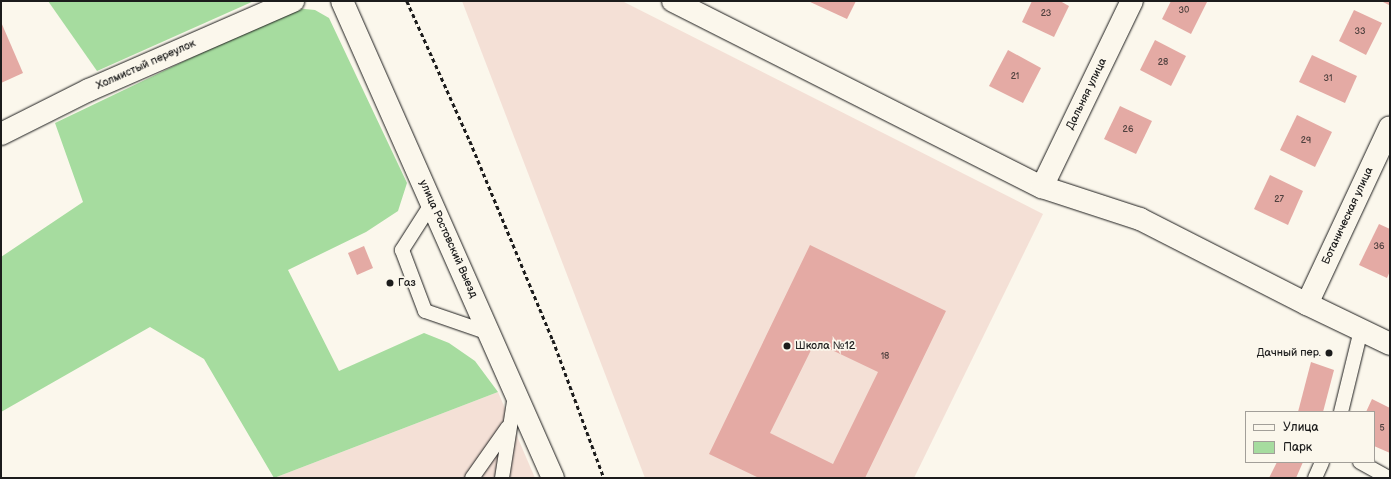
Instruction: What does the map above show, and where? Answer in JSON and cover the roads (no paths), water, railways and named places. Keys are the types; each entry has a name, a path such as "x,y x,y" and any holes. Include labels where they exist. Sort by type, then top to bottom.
{"street":[{"name":"Холмистый переулок","path":"1,134 89,90 293,1"},
{"name":"улица Ростовский Выезд","path":"342,1 553,478"},
{"path":"673,1 1042,187 1140,219 1307,304 1390,344"},
{"name":"Дальняя улица","path":"1042,187 1132,1"},
{"name":"Ботаническая улица","path":"1307,304 1390,127"}],"lane":[{"path":"432,203 402,250 425,311 489,332"},
{"path":"1341,411 1361,330"},
{"path":"502,478 515,392"},
{"path":"472,478 511,423"},
{"path":"1316,478 1322,463"},
{"path":"1362,463 1390,478"}],"place":[{"name":"Газ","path":"390,283"},
{"name":"Школа №12","path":"787,346"},
{"name":"Дачный пер.","path":"1329,353"}]}
